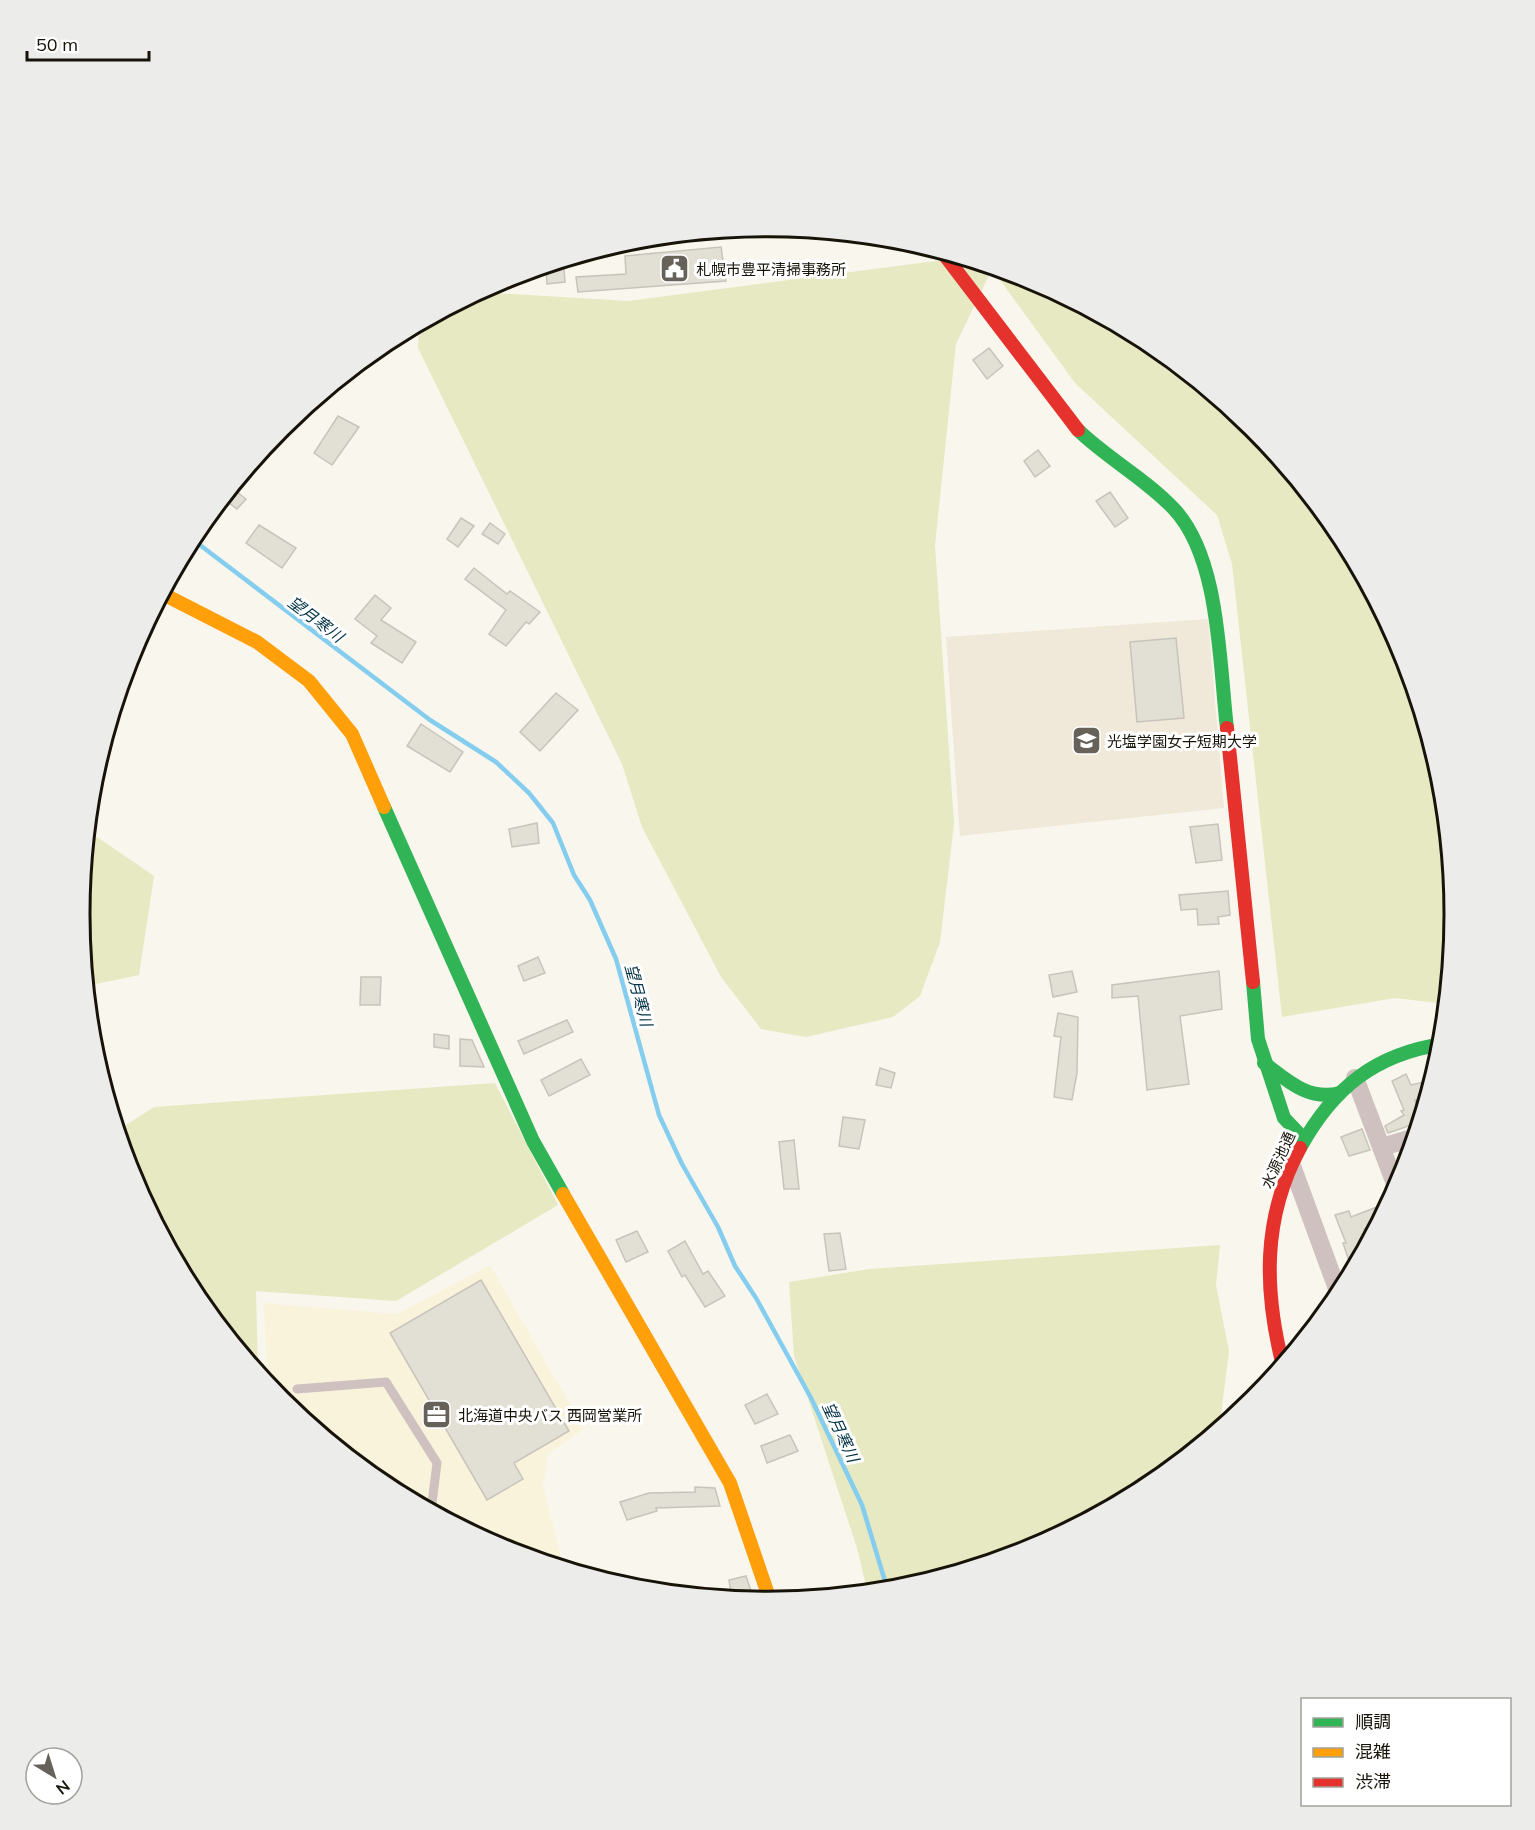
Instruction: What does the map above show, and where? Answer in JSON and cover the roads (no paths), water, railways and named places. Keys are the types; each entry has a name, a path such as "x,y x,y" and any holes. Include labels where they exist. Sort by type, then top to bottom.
{"street":[{"path":"951,263 1079,432 1108,458 1168,501 1183,516 1203,548 1209,577 1245,885 1258,1040 1264,1064 1284,1119 1304,1139"},
{"path":"169,599 175,604 217,621 283,658 310,680 336,709 352,734 533,1142 730,1483 757,1554 768,1592"},
{"name":"水源池通","path":"1281,1357 1268,1270 1276,1206 1292,1163 1304,1139 1355,1078 1372,1066 1406,1052 1432,1046"},
{"path":"1264,1064 1311,1096 1326,1098 1341,1093"},
{"path":"1355,1078 1392,1176"},
{"path":"1382,1147 1406,1140"},
{"path":"1292,1163 1335,1284"}],"lane":[{"path":"297,1389 386,1382 437,1463 432,1504"}],"waterway":[{"name":"望月寒川","path":"200,545 430,720 496,762 529,793 553,823 574,875 590,900 616,959 659,1115 682,1164 718,1227 735,1266 756,1298 811,1398 862,1505 885,1582"}],"place":[{"name":"札幌市豊平清掃事務所","path":"675,269"},
{"name":"光塩学園女子短期大学","path":"1086,741"},
{"name":"北海道中央バス 西岡営業所","path":"437,1415"}]}
